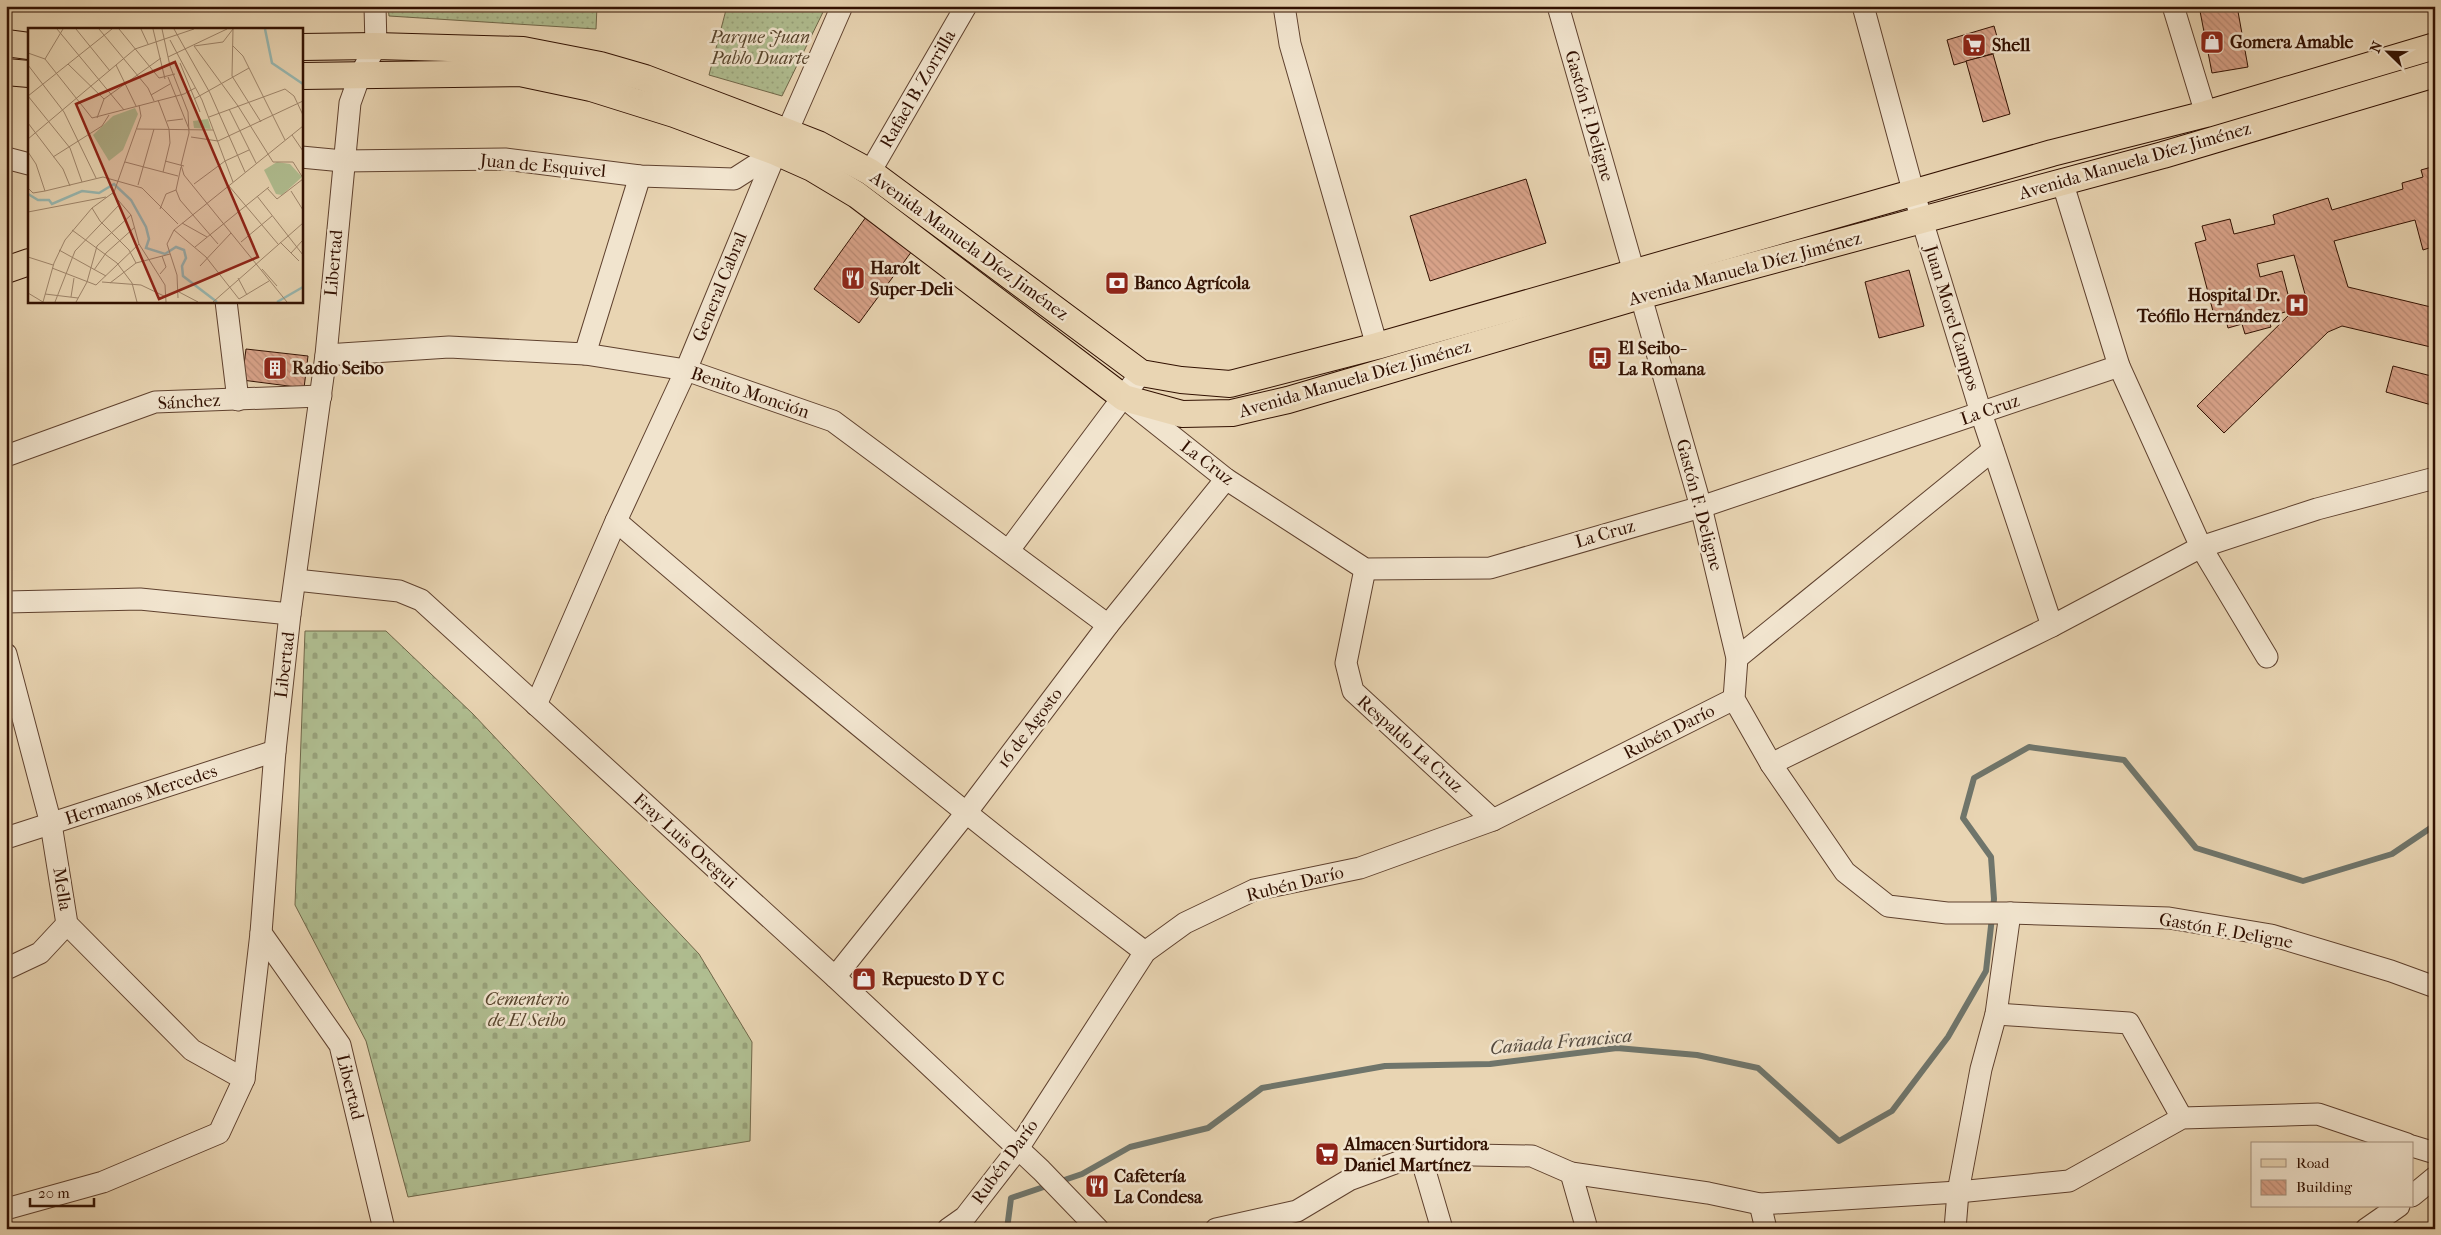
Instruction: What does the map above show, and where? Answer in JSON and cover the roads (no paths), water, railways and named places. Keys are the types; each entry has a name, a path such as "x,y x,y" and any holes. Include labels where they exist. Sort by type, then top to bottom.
{"main road":[{"path":"6,43 28,46"},
{"name":"Avenida Manuela Díez Jiménez","path":"302,47 376,46 523,50 590,63 645,78 782,142 812,168 857,195 1124,398 1182,414 1232,413 1288,400 1914,194 2062,150 2206,114 2342,72 2435,46"},
{"path":"6,72 28,74"},
{"path":"2342,72 2350,100"},
{"name":"Avenida Manuela Díez Jiménez","path":"302,76 520,73 600,91 674,114 782,142 818,144 870,172 1141,373 1181,380 1230,384 1378,346 1637,284 1924,221 2062,181 2163,155 2435,74"},
{"path":"6,270 28,262"}],"street":[{"path":"375,6 376,46"},
{"name":"General Cabral","path":"536,705 616,521 686,370 782,142 842,6"},
{"name":"Rafael B. Zorrilla","path":"870,172 966,6"},
{"path":"1284,6 1290,44 1378,346"},
{"name":"Gastón F. Deligne","path":"1558,6 1701,507 1737,658 1734,699"},
{"name":"Juan Morel Campos","path":"1863,6 1914,194 1924,221 1981,413 2052,626"},
{"path":"2173,6 2206,114"},
{"name":"Libertad","path":"376,46 360,75 350,103 326,354 290,614 275,751 261,933 340,1045 384,1229"},
{"name":"Juan de Esquivel","path":"302,157 343,161 505,159 640,176 734,179 782,142"},
{"path":"6,158 28,164"},
{"path":"585,354 640,176"},
{"path":"2062,181 2119,366 2201,547 2267,657"},
{"path":"226,302 238,400"},
{"name":"Benito Monción","path":"326,354 449,348 585,354 686,370 833,421 1108,625"},
{"name":"La Cruz","path":"1124,398 1226,480 1365,569 1490,568 1701,507 2119,366"},
{"path":"1009,550 1141,373"},
{"name":"Sánchez","path":"6,456 155,402 321,396"},
{"path":"1737,658 1993,450"},
{"path":"1734,699 1771,764 2052,626 2201,547 2317,509 2435,478"},
{"name":"16 de Agosto","path":"835,977 966,813 1108,625 1226,480"},
{"path":"616,521 785,667 966,813 1145,952"},
{"name":"Respaldo La Cruz","path":"1365,569 1346,663 1352,691 1493,820"},
{"name":"Fray Luis Oregui","path":"296,580 400,591 421,600 835,977 1017,1150 1041,1170 1098,1229"},
{"path":"6,602 140,600 290,614"},
{"name":"Mella","path":"6,654 51,824 67,924 192,1050 244,1079"},
{"name":"Rubén Darío","path":"948,1229 965,1217 1017,1150 1145,952 1185,923 1254,890 1360,868 1493,820 1734,699"},
{"name":"Hermanos Mercedes","path":"6,838 275,751"},
{"name":"Gastón F. Deligne","path":"1771,764 1845,872 1888,906 1947,914 2010,913 2169,918 2271,936 2391,970 2435,987"},
{"path":"1955,1229 1958,1192 1981,1069 1996,1014 2010,913"},
{"path":"6,970 40,953 67,924"},
{"path":"6,1209 103,1182 219,1133 244,1079 261,933"},
{"path":"1996,1014 2129,1023 2182,1118"},
{"path":"1216,1229 1256,1224 1297,1211 1349,1180 1420,1154 1532,1156 1571,1173 1708,1193 1760,1204 1958,1192 2070,1181 2182,1118 2318,1114 2401,1142"},
{"path":"2414,1147 2435,1153"},
{"path":"1420,1154 1442,1229"},
{"path":"1571,1173 1587,1229"},
{"path":"2414,1194 2435,1177"},
{"path":"1760,1204 1766,1229"},
{"path":"2366,1229 2396,1208"}],"waterway":[{"name":"Cañada Francisca","path":"1007,1229 1011,1198 1082,1174 1130,1147 1208,1128 1262,1088 1385,1066 1490,1064 1617,1048 1697,1055 1758,1068 1839,1141 1892,1111 1948,1037 1986,971 1994,899 1991,857 1963,818 1974,778 2029,747 2124,760 2196,848 2303,881 2392,854 2435,825"}],"place":[{"name":"Gomera Amable","path":"2212,42"},
{"name":"Shell","path":"1974,45"},
{"name":"Harolt Super-Deli","path":"853,278"},
{"name":"Banco Agrícola","path":"1117,283"},
{"name":"Hospital Dr. Teófilo Hernández","path":"2297,305"},
{"name":"El Seibo- La Romana","path":"1600,358"},
{"name":"Radio Seibo","path":"275,368"},
{"name":"Repuesto D Y C","path":"864,979"},
{"name":"Almacen Surtidora Daniel Martínez","path":"1327,1154"},
{"name":"Cafetería La Condesa","path":"1097,1186"}],"park label":[{"name":"Parque Juan Pablo Duarte","path":"760,47"},
{"name":"Cementerio de El Seibo","path":"527,1009"}]}
